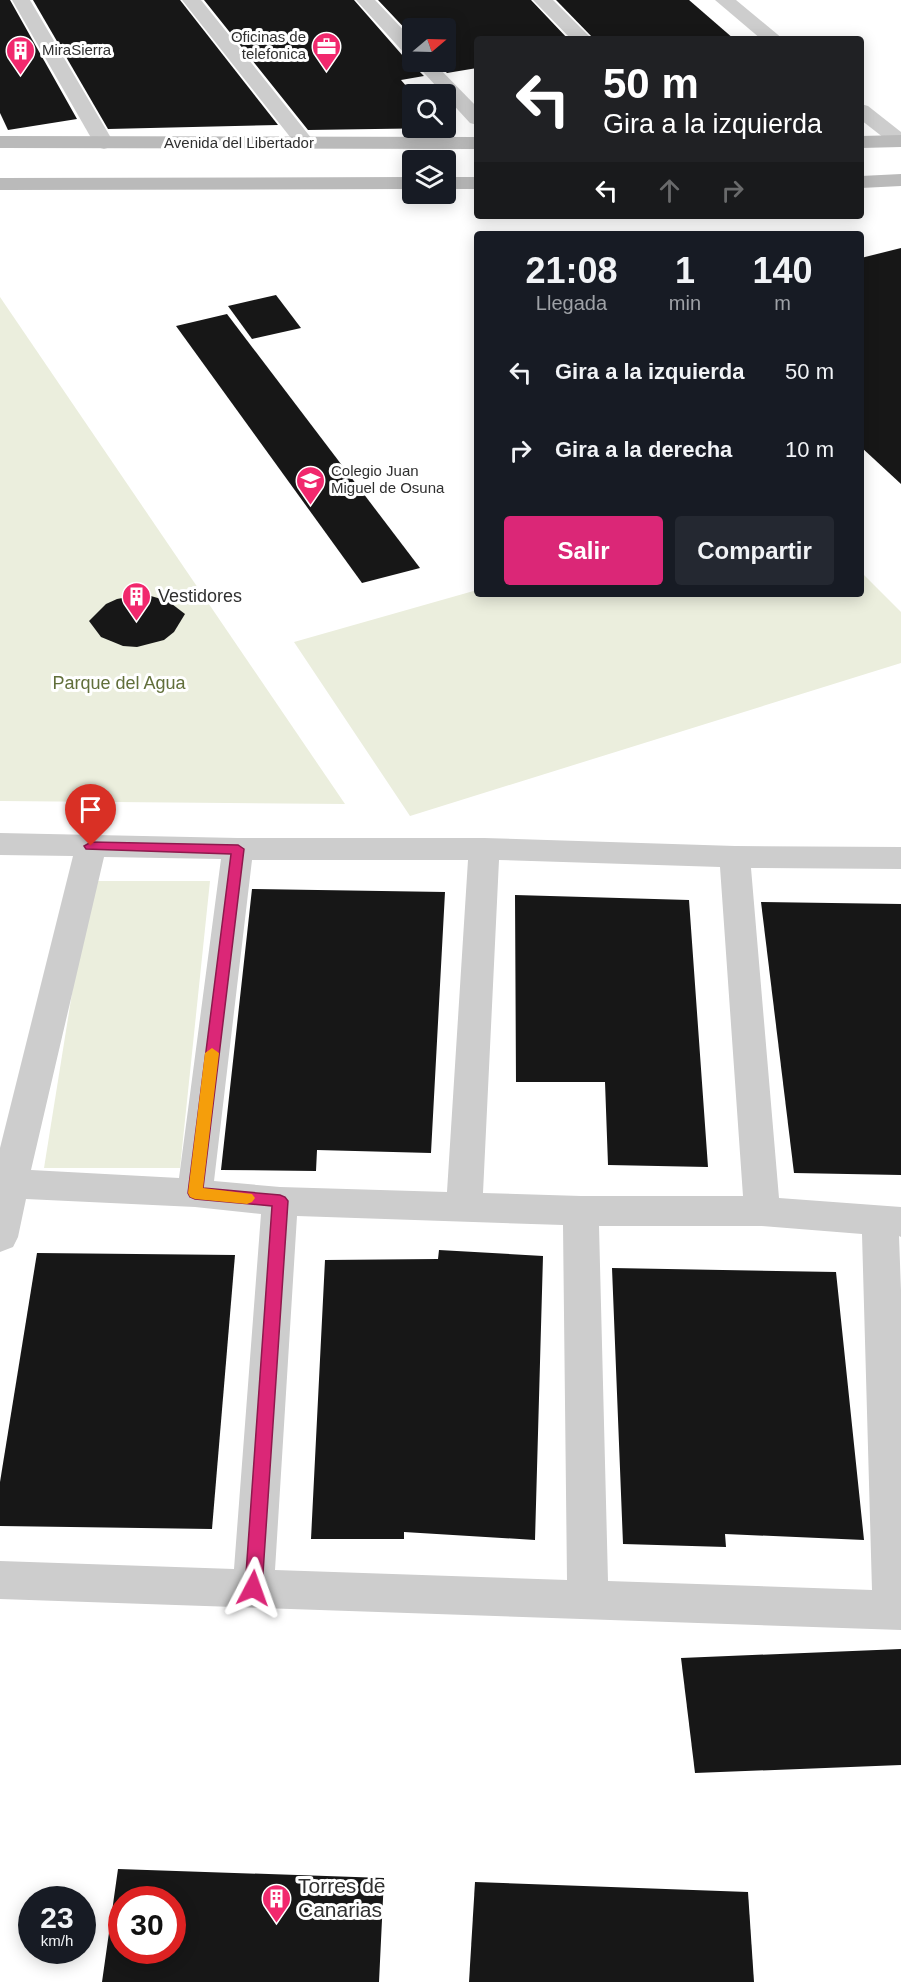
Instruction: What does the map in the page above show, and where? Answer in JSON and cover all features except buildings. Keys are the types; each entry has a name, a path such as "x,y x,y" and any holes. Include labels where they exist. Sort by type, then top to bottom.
{"main road":[{"path":"864,142 900,141"},
{"name":"Avenida del Libertador","path":"0,142 474,143"},
{"path":"868,182 876,174 901,164"},
{"path":"868,182 901,180"},
{"path":"0,184 402,183"},
{"path":"456,183 474,183"}],"street":[{"path":"21,0 104,142"},
{"path":"191,0 304,143"},
{"path":"365,0 402,39"},
{"path":"542,0 579,36"},
{"path":"724,0 769,36"},
{"path":"432,72 474,116"},
{"path":"864,112 900,141"},
{"path":"0,844 238,849 484,849 735,857 901,858"},
{"path":"0,1237 5,1183 91,846"},
{"path":"195,1193 238,849"},
{"path":"464,1207 484,849"},
{"path":"735,857 762,1211"},
{"path":"0,1580 897,1610 891,1222 762,1211 581,1211 280,1201 195,1193 5,1183"},
{"path":"253,1588 280,1201"},
{"path":"581,1211 588,1599"}],"green space":[{"name":"Parque del Agua","path":"0,297 345,804 0,801"},
{"path":"864,575 901,612 901,663 410,816 294,642 474,591 474,597 864,597"},
{"path":"90,881 210,881 180,1168 44,1168"}],"slow traffic":[{"path":"212,1053 195,1193 247,1198"}],"place":[{"name":"Oficinas de telefonica","path":"327,72"},
{"name":"MiraSierra","path":"21,76"},
{"name":"Colegio Juan Miguel de Osuna","path":"310,506"},
{"name":"Vestidores","path":"137,622"},
{"name":"Torres de Canarias","path":"277,1924"}],"route":[{"path":"91,846 238,849 195,1193 280,1201 253,1588"}]}
